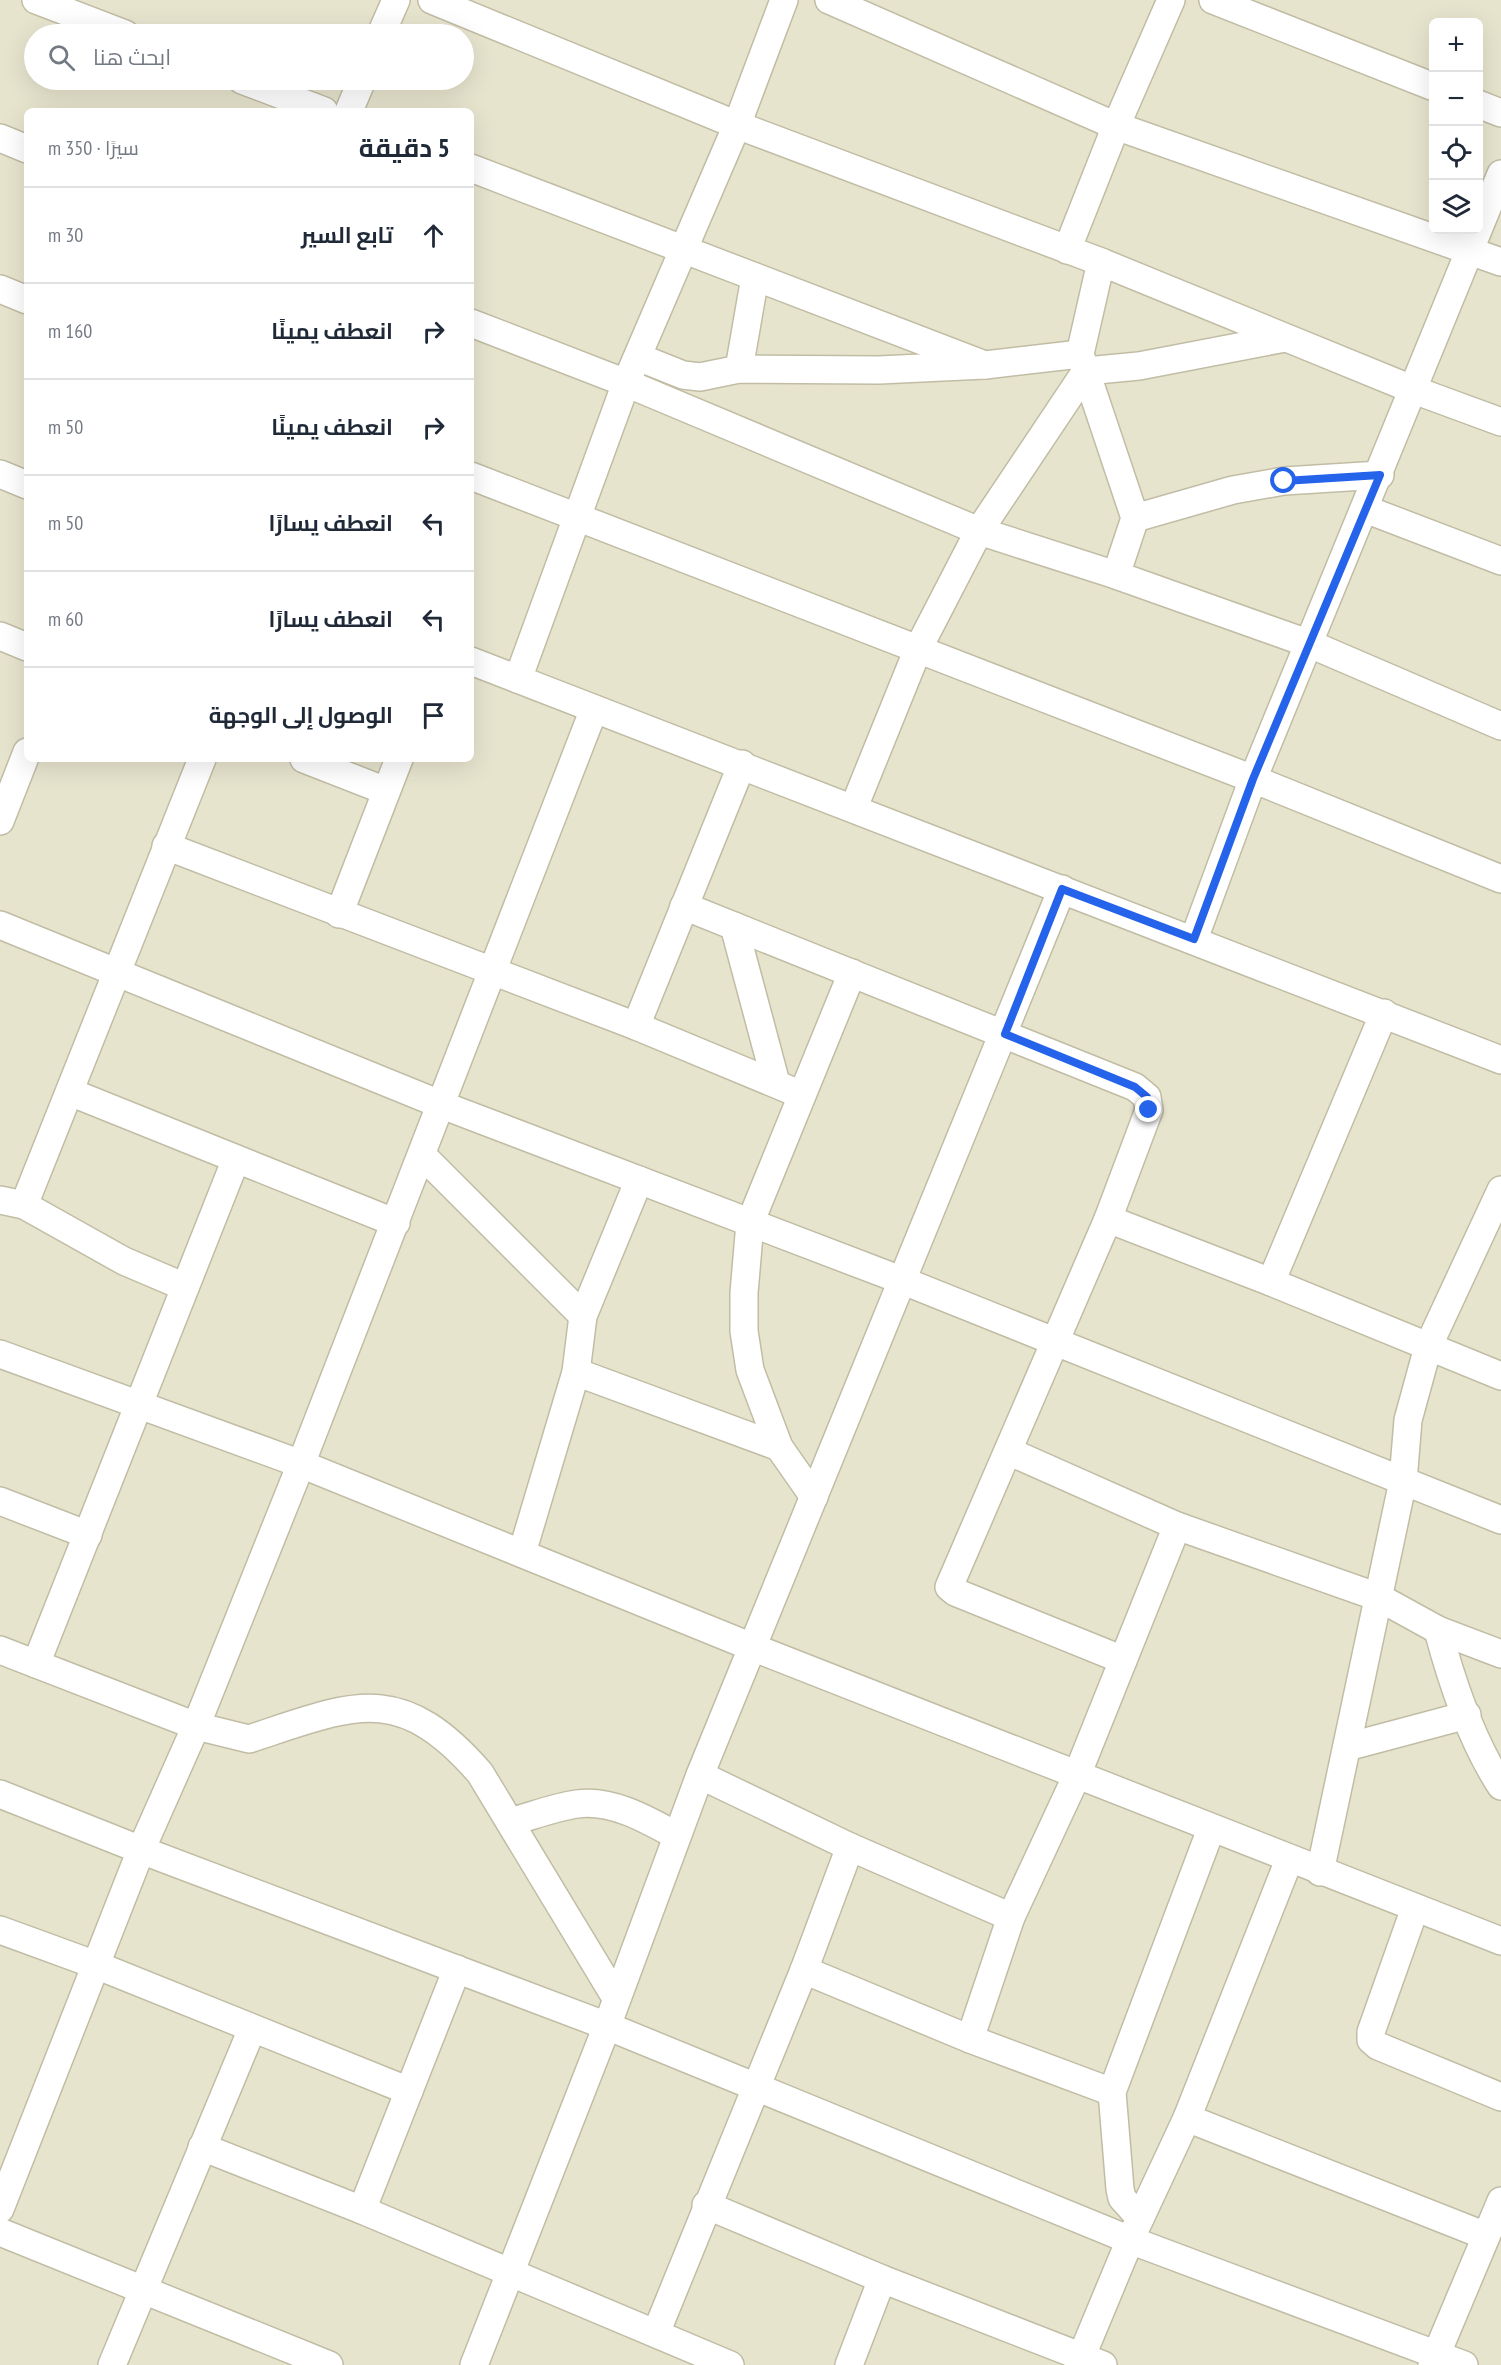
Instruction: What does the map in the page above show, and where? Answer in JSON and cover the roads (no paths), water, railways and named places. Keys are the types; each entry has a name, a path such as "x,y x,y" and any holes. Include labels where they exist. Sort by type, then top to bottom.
{"street":[{"path":"36,0 99,24"},
{"path":"385,24 396,0"},
{"path":"432,0 737,125 1101,262 1414,390 1501,423"},
{"path":"518,679 626,383 737,125 784,0"},
{"path":"829,0 1116,126 1470,254 1501,262"},
{"path":"1067,250 1116,126 1171,0"},
{"path":"1213,0 1429,85"},
{"path":"268,90 316,108"},
{"path":"350,108 358,90"},
{"path":"1483,106 1501,113"},
{"path":"0,138 24,148"},
{"path":"474,169 985,366"},
{"path":"1194,939 1253,779 1380,475 1501,174"},
{"path":"854,807 918,649 979,531 1083,362 1101,262"},
{"path":"739,369 755,277"},
{"path":"0,289 24,299"},
{"path":"474,324 626,383 979,531 1116,575 1310,644 1501,726"},
{"path":"638,357 683,375 700,377 739,369 879,370 1083,362 1139,366 1285,338"},
{"path":"1083,362 1135,518 1116,575"},
{"path":"0,474 24,484"},
{"path":"1135,518 1233,489 1284,481 1380,475"},
{"path":"474,477 1253,779 1501,879"},
{"path":"1365,509 1501,561"},
{"path":"0,636 24,646"},
{"path":"474,662 854,807 1501,1060"},
{"path":"0,2209 141,1850 196,1726 301,1464 594,708"},
{"path":"0,821 24,760"},
{"path":"185,1287 124,1261 12,1203 70,1092 201,762"},
{"path":"312,762 386,791"},
{"path":"339,914 398,762"},
{"path":"636,1026 741,765"},
{"path":"166,846 636,1026 802,1095"},
{"path":"474,2365 607,2026 700,1775 901,1280 1005,1034 1062,889"},
{"path":"684,906 1135,1087 1147,1097 1149,1110 1108,1219 950,1587 955,1592 1123,1660"},
{"path":"0,925 442,1105 901,1280 1501,1520"},
{"path":"734,926 776,1083"},
{"path":"814,1497 779,1447 750,1370 744,1331 744,1293 750,1223 852,973"},
{"path":"1271,1282 1384,1013"},
{"path":"70,1092 396,1223"},
{"path":"422,1155 583,1316"},
{"path":"36,1664 236,1159"},
{"path":"522,1553 576,1372 583,1316 639,1180"},
{"path":"1320,1872 1403,1481 1408,1420 1428,1347 1494,1228 1501,1190"},
{"path":"1108,1219 1271,1282 1501,1376"},
{"path":"0,1354 301,1464 752,1647 1289,1860 1501,1941"},
{"path":"576,1372 779,1447"},
{"path":"1008,1451 1177,1526 1378,1597 1438,1630 1501,1654"},
{"path":"0,1501 88,1535"},
{"path":"970,2039 1011,1917 1077,1775 1177,1526"},
{"path":"1438,1630 1447,1666 1467,1715 1501,1786"},
{"path":"0,1650 196,1726 249,1739 356,1707 378,1707 402,1712 429,1724 456,1745 480,1773 616,1998"},
{"path":"1347,1747 1467,1715"},
{"path":"700,1775 850,1846 1011,1917"},
{"path":"0,1794 141,1850 607,2026 755,2086 1135,2229 1434,2359 1464,2365"},
{"path":"510,1822 579,1804 598,1805 636,1815 677,1836"},
{"path":"1135,2229 1120,2189 1112,2092 1211,1829"},
{"path":"656,2333 706,2205 804,1970 850,1846"},
{"path":"706,2205 1088,2362 1135,2229 1187,2118 1289,1860"},
{"path":"1415,1908 1371,2032 1371,2040 1378,2046 1501,2097"},
{"path":"0,1930 96,1965 408,2091"},
{"path":"363,2210 457,1969"},
{"path":"804,1970 970,2039 1112,2092"},
{"path":"112,2365 252,2029"},
{"path":"1187,2118 1486,2236"},
{"path":"202,2147 363,2210 730,2365"},
{"path":"1434,2359 1501,2201"},
{"path":"0,2232 329,2365"},
{"path":"849,2365 882,2279"}]}
